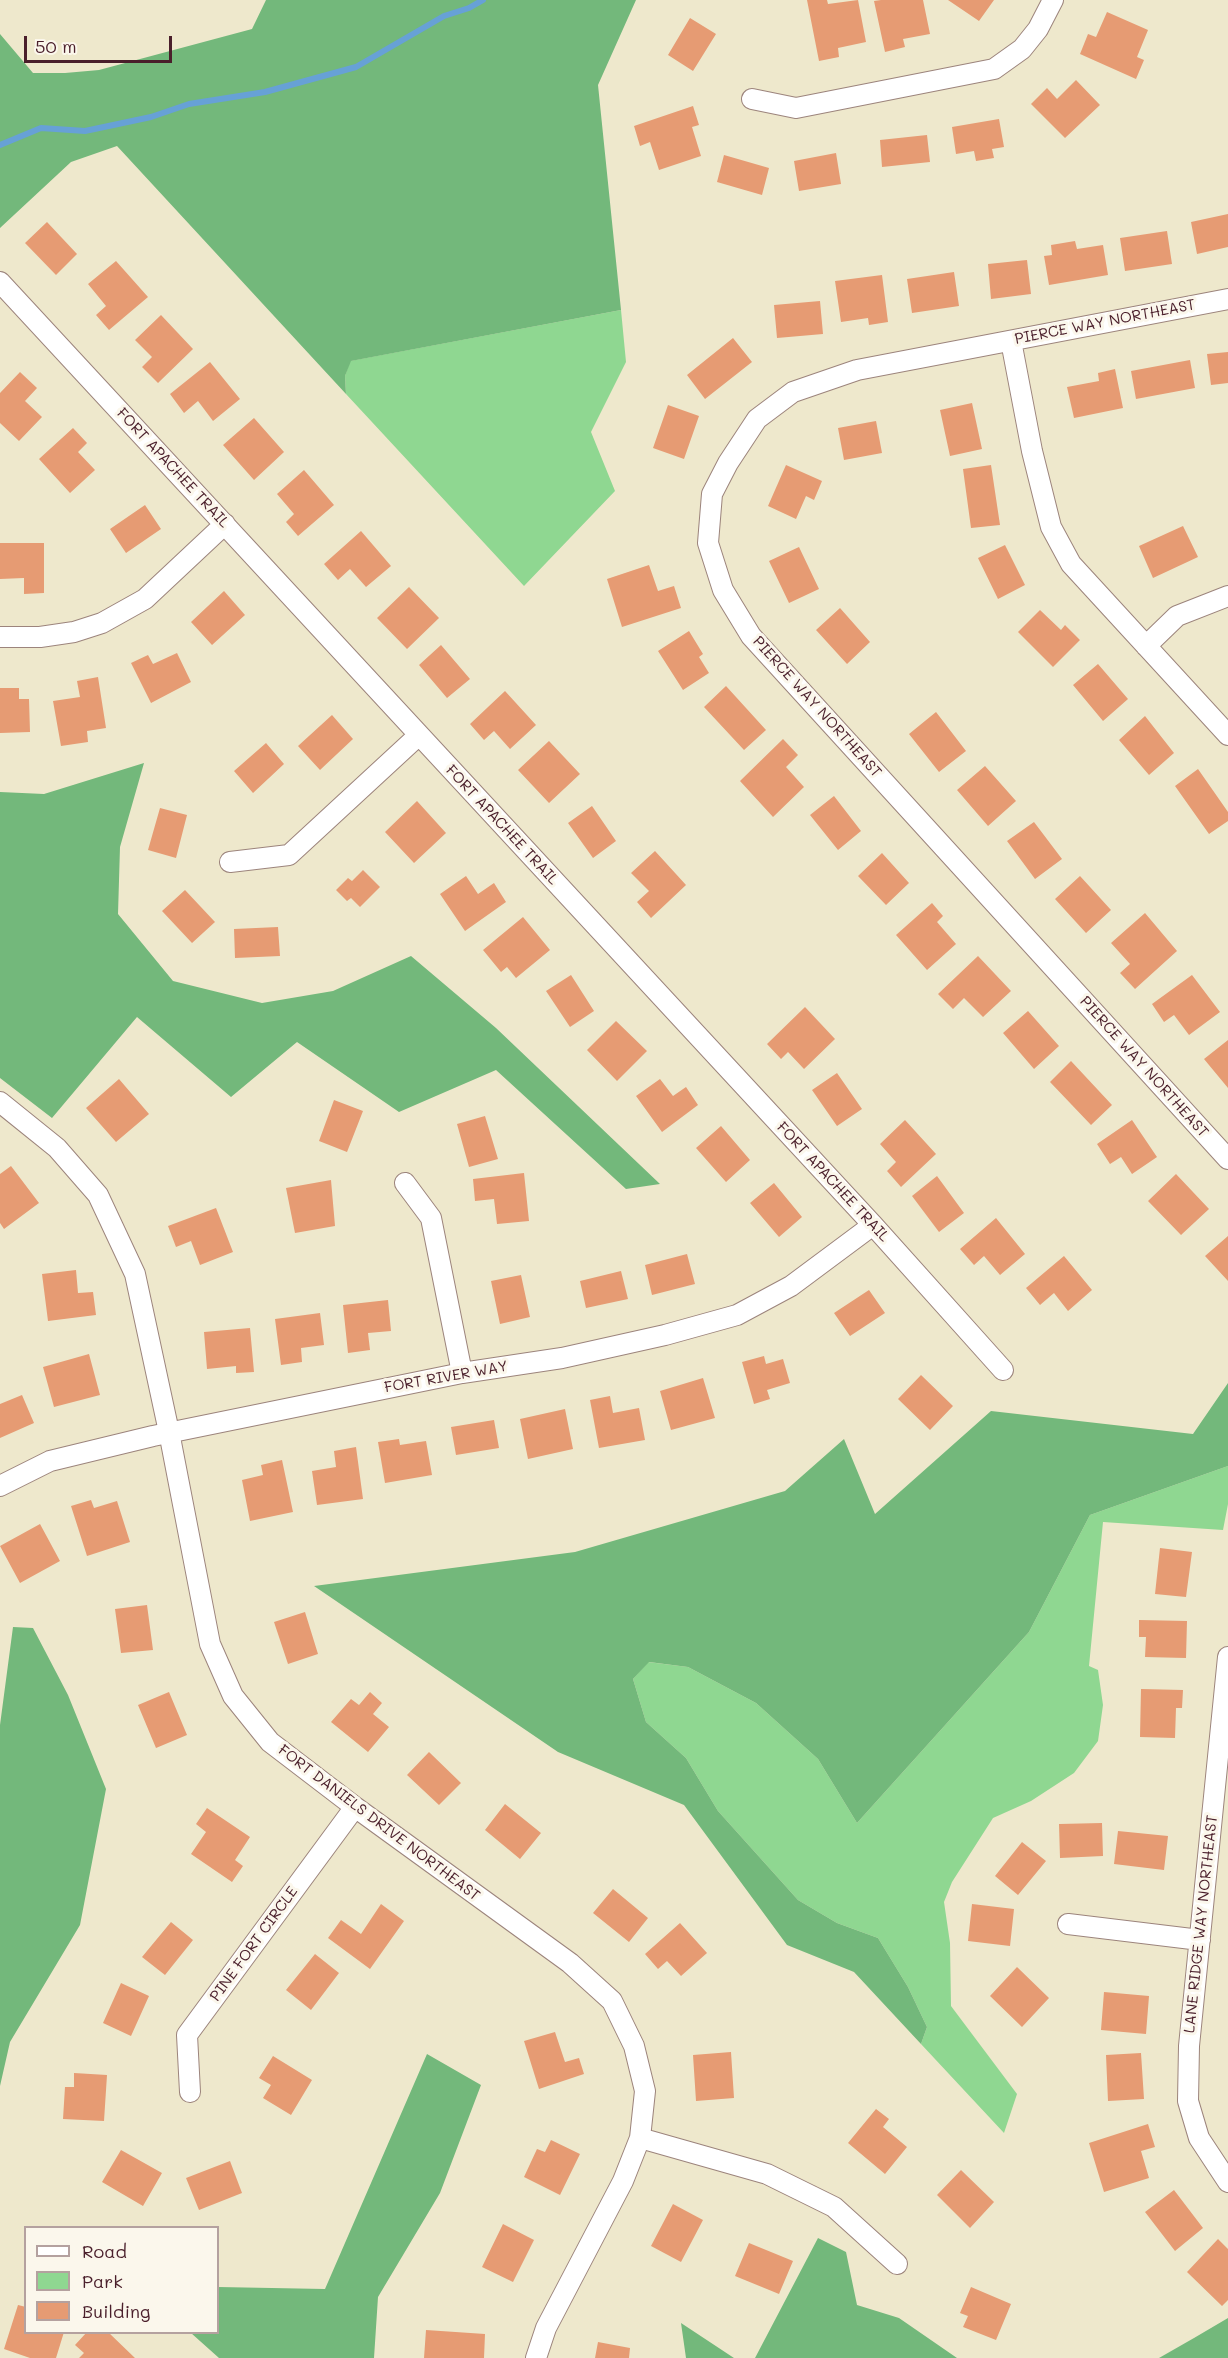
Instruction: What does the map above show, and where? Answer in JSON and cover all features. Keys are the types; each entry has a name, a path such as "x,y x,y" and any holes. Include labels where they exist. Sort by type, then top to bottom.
{"street":[{"path":"752,99 796,108 994,69 1022,49 1038,29 1053,0"},
{"name":"FORT APACHEE TRAIL","path":"0,282 873,1225 1003,1370"},
{"name":"PIERCE WAY NORTHEAST","path":"1228,299 857,370 793,392 757,419 728,463 712,494 708,543 723,590 751,636 1228,1159"},
{"path":"1011,341 1032,451 1051,527 1071,564 1228,735"},
{"path":"0,637 40,637 74,632 102,623 145,599 225,524"},
{"path":"1146,646 1177,616 1228,596"},
{"path":"230,862 289,855 419,735"},
{"name":"FORT DANIELS DRIVE NORTHEAST","path":"0,1102 57,1148 98,1195 135,1274 170,1432 210,1644 233,1696 270,1742 355,1807 570,1963 612,2001 633,2046 645,2091 640,2138 623,2181 546,2328 536,2358"},
{"path":"405,1183 431,1218 462,1373"},
{"name":"FORT RIVER WAY","path":"0,1486 50,1461 170,1432 462,1373 562,1358 665,1335 737,1315 791,1286 873,1225"},
{"name":"LANE RIDGE WAY NORTHEAST","path":"1228,1657 1225,1726 1189,2046 1188,2101 1199,2138 1228,2181"},
{"name":"PINE FORT CIRCLE","path":"190,2092 187,2035 355,1807"},
{"path":"1068,1924 1200,1940"},
{"path":"640,2138 767,2174 834,2207 897,2264"}],"green space":[{"path":"266,0 636,0 598,85 621,310 351,361 345,376 346,394 117,146 71,162 0,228 0,34 33,73 99,70 252,29"},
{"path":"621,310 626,362 591,432 615,491 524,586 346,394 345,376 350,361"},
{"path":"144,763 120,847 118,914 173,981 262,1003 333,991 411,956 496,1028 660,1184 626,1189 496,1070 399,1112 297,1042 231,1097 137,1017 52,1118 0,1078 0,792 44,794"},
{"path":"1228,1383 1228,1466 1090,1515 1029,1632 857,1823 818,1759 756,1703 688,1667 649,1662 633,1679 646,1722 686,1758 718,1811 798,1900 837,1923 878,1938 908,1987 927,2027 921,2044 854,1972 787,1945 684,1805 558,1752 314,1586 575,1552 785,1491 844,1439 875,1514 991,1411 1193,1434"},
{"path":"1228,1466 1228,1504 1223,1530 1103,1522 1089,1666 1098,1670 1103,1705 1098,1741 1074,1773 1031,1801 993,1818 952,1882 944,1902 950,1943 951,2006 1017,2094 1004,2133 921,2044 927,2027 908,1987 878,1938 837,1923 798,1900 718,1811 686,1758 646,1722 633,1679 648,1662 688,1667 756,1703 818,1759 857,1823 1029,1632 1090,1515"},
{"path":"13,1627 33,1628 68,1695 106,1789 80,1925 10,2042 0,2086 0,1725"},
{"path":"427,2054 481,2085 440,2193 378,2297 374,2358 219,2358 192,2334 219,2334 219,2287 325,2289"},
{"path":"818,2238 846,2252 857,2305 899,2318 957,2358 755,2358"},
{"path":"1228,2318 1228,2358 1159,2358 1194,2338"},
{"path":"681,2323 734,2358 686,2358"}],"building":[{"path":"807,0 827,0 828,4 858,0 866,42 838,48 839,57 819,61"},
{"path":"923,0 930,34 903,39 905,47 885,52 874,1"},
{"path":"948,0 994,0 979,21"},
{"path":"1107,12 1148,30 1137,57 1144,60 1136,79 1080,54 1088,34 1096,37"},
{"path":"690,18 716,34 693,71 668,55"},
{"path":"1076,80 1100,105 1065,138 1031,104 1047,88 1057,99"},
{"path":"693,106 699,125 692,127 701,156 659,170 650,142 640,146 634,126"},
{"path":"999,119 1004,147 992,149 994,158 976,161 974,151 956,154 952,127"},
{"path":"927,135 930,162 882,167 880,140"},
{"path":"836,153 841,184 799,191 794,161"},
{"path":"724,155 769,168 762,195 717,182"},
{"path":"1228,214 1228,247 1197,254 1191,222"},
{"path":"47,222 77,254 56,275 25,243"},
{"path":"1167,231 1172,264 1125,271 1120,238"},
{"path":"1075,241 1077,249 1103,245 1108,275 1049,285 1044,256 1052,255 1051,245"},
{"path":"1027,260 1031,294 991,299 988,264"},
{"path":"116,261 148,297 109,330 96,315 106,306 88,284"},
{"path":"954,272 959,306 912,313 907,279"},
{"path":"882,275 888,322 869,325 868,318 841,322 835,281"},
{"path":"820,301 823,334 777,338 774,305"},
{"path":"161,315 193,349 158,383 142,367 152,357 135,340"},
{"path":"733,338 752,362 705,399 687,375"},
{"path":"1228,352 1228,383 1211,385 1207,354"},
{"path":"1190,360 1195,388 1136,399 1131,371"},
{"path":"210,362 240,399 213,421 198,401 184,413 170,394"},
{"path":"1115,369 1123,408 1074,418 1067,387 1099,381 1098,373"},
{"path":"20,372 37,388 25,401 42,417 19,441 0,423 0,393"},
{"path":"972,403 982,449 950,456 940,410"},
{"path":"668,405 699,416 684,459 653,448"},
{"path":"254,418 284,452 254,480 223,445"},
{"path":"876,421 882,453 844,460 838,428"},
{"path":"73,428 87,443 78,452 95,470 70,493 39,459"},
{"path":"786,465 822,481 814,500 806,496 796,519 768,506"},
{"path":"991,465 1000,525 971,528 963,469"},
{"path":"304,470 334,505 298,536 286,522 294,514 277,494"},
{"path":"145,505 161,529 126,553 110,529"},
{"path":"1183,526 1198,557 1153,578 1139,546"},
{"path":"361,531 391,566 366,587 350,569 338,580 324,564"},
{"path":"0,543 44,543 44,593 24,594 24,578 0,579"},
{"path":"1005,545 1025,585 998,599 978,558"},
{"path":"799,547 819,589 789,603 769,561"},
{"path":"649,565 658,591 674,586 681,608 622,627 607,579"},
{"path":"409,587 439,618 407,649 377,618"},
{"path":"224,591 245,615 212,645 191,622"},
{"path":"840,608 870,642 847,664 816,630"},
{"path":"1040,610 1061,630 1065,625 1080,640 1053,667 1018,632"},
{"path":"689,631 703,654 699,657 709,673 683,690 658,651"},
{"path":"441,645 470,679 447,698 419,665"},
{"path":"177,653 191,682 151,703 131,663 148,655 153,664"},
{"path":"1098,664 1128,699 1103,721 1073,685"},
{"path":"98,677 106,728 87,731 88,742 61,746 53,701 80,697 77,681"},
{"path":"726,686 766,730 744,750 704,707"},
{"path":"0,688 19,688 19,699 29,699 30,732 0,733"},
{"path":"505,691 536,725 510,749 494,731 484,740 470,724"},
{"path":"936,712 966,751 939,772 909,734"},
{"path":"332,715 353,739 320,770 298,746"},
{"path":"1145,716 1174,753 1149,775 1119,740"},
{"path":"783,739 798,755 786,767 804,787 773,817 740,781"},
{"path":"549,741 580,774 549,803 518,770"},
{"path":"266,743 284,764 253,793 234,771"},
{"path":"985,766 1016,801 988,826 957,790"},
{"path":"1198,769 1228,812 1228,821 1209,834 1175,786"},
{"path":"834,796 861,831 838,850 810,815"},
{"path":"417,801 446,833 414,863 385,832"},
{"path":"592,806 616,841 593,858 568,823"},
{"path":"160,808 187,815 176,858 148,850"},
{"path":"1034,822 1062,859 1035,879 1007,841"},
{"path":"655,851 686,885 651,918 637,902 649,891 631,873"},
{"path":"882,853 909,883 886,905 858,876"},
{"path":"363,870 380,887 360,907 351,898 347,901 336,890 348,878 352,881"},
{"path":"466,876 478,894 494,883 506,902 465,931 440,894"},
{"path":"1080,876 1111,910 1086,933 1055,899"},
{"path":"185,890 215,922 192,943 162,911"},
{"path":"932,903 943,916 937,922 956,944 927,970 896,935"},
{"path":"1145,913 1177,951 1135,989 1120,973 1130,964 1111,943"},
{"path":"523,917 550,950 516,978 507,967 501,972 483,950"},
{"path":"278,927 280,956 235,958 234,929"},
{"path":"978,956 1011,991 983,1017 964,998 953,1009 938,994"},
{"path":"571,975 594,1011 570,1027 546,991"},
{"path":"1192,975 1220,1012 1189,1035 1174,1015 1164,1022 1152,1004"},
{"path":"805,1007 835,1039 804,1069 788,1052 781,1059 767,1044"},
{"path":"1028,1011 1059,1046 1034,1069 1003,1033"},
{"path":"616,1021 647,1051 617,1081 587,1050"},
{"path":"1228,1040 1228,1088 1204,1059"},
{"path":"1071,1061 1112,1105 1091,1125 1050,1082"},
{"path":"837,1073 862,1109 837,1126 812,1090"},
{"path":"119,1079 149,1114 116,1142 86,1108"},
{"path":"660,1079 673,1096 686,1087 698,1105 662,1132 636,1096"},
{"path":"334,1100 363,1111 347,1152 319,1141"},
{"path":"485,1116 498,1159 469,1167 457,1124"},
{"path":"905,1120 936,1154 901,1187 887,1171 896,1162 880,1144"},
{"path":"1132,1120 1157,1157 1132,1174 1121,1157 1110,1164 1097,1144"},
{"path":"721,1126 750,1160 726,1182 696,1148"},
{"path":"11,1166 39,1203 4,1229 0,1223 0,1174"},
{"path":"524,1173 529,1221 497,1224 494,1199 475,1201 473,1179"},
{"path":"1176,1174 1209,1209 1181,1235 1148,1201"},
{"path":"937,1176 964,1213 939,1232 912,1196"},
{"path":"331,1180 335,1226 295,1233 286,1188"},
{"path":"774,1183 802,1217 779,1237 750,1203"},
{"path":"216,1208 233,1252 200,1265 191,1241 176,1247 168,1226"},
{"path":"996,1218 1025,1254 1000,1275 984,1256 974,1265 960,1249"},
{"path":"1228,1236 1228,1281 1205,1256"},
{"path":"687,1254 695,1284 652,1295 645,1265"},
{"path":"1064,1256 1092,1290 1068,1311 1054,1293 1040,1305 1026,1288"},
{"path":"76,1270 78,1293 93,1292 96,1315 48,1321 42,1274"},
{"path":"621,1271 628,1299 586,1308 580,1281"},
{"path":"521,1275 530,1317 500,1324 491,1281"},
{"path":"869,1290 885,1313 850,1336 834,1313"},
{"path":"388,1300 391,1331 368,1333 370,1350 348,1353 343,1305"},
{"path":"320,1313 324,1345 301,1348 302,1362 281,1365 275,1319"},
{"path":"250,1328 254,1372 236,1373 236,1366 207,1369 204,1332"},
{"path":"89,1354 100,1395 54,1407 43,1367"},
{"path":"764,1356 766,1364 783,1359 790,1383 767,1390 770,1399 754,1404 742,1362"},
{"path":"921,1375 953,1406 930,1430 898,1399"},
{"path":"703,1378 715,1418 671,1430 660,1391"},
{"path":"22,1395 34,1423 0,1438 0,1404"},
{"path":"610,1396 613,1413 639,1408 645,1440 599,1448 590,1400"},
{"path":"565,1409 573,1449 528,1459 520,1419"},
{"path":"494,1420 499,1448 456,1455 451,1427"},
{"path":"399,1439 400,1445 426,1441 432,1475 385,1483 378,1442"},
{"path":"356,1447 363,1499 317,1505 312,1471 336,1467 334,1451"},
{"path":"282,1460 293,1512 250,1521 242,1480 263,1475 261,1465"},
{"path":"91,1500 94,1508 117,1501 130,1542 87,1556 71,1506"},
{"path":"40,1524 60,1561 20,1583 0,1546"},
{"path":"1160,1548 1192,1552 1186,1597 1155,1594"},
{"path":"147,1605 153,1650 121,1653 115,1609"},
{"path":"305,1612 318,1654 288,1664 274,1622"},
{"path":"1139,1620 1187,1621 1186,1658 1145,1657 1146,1637 1139,1637"},
{"path":"1141,1689 1183,1690 1182,1708 1176,1708 1175,1738 1140,1737"},
{"path":"169,1692 187,1735 156,1748 138,1705"},
{"path":"370,1692 382,1703 373,1714 389,1727 368,1752 331,1722 351,1699 359,1705"},
{"path":"429,1752 461,1783 439,1805 407,1775"},
{"path":"505,1804 541,1833 520,1859 485,1830"},
{"path":"207,1808 250,1837 235,1860 243,1866 232,1882 191,1854 206,1832 196,1824"},
{"path":"1102,1823 1103,1856 1060,1858 1059,1824"},
{"path":"1118,1831 1168,1836 1164,1870 1114,1864"},
{"path":"1022,1842 1046,1861 1018,1895 995,1876"},
{"path":"613,1889 648,1918 629,1942 593,1913"},
{"path":"381,1904 404,1921 370,1969 328,1938 341,1920 361,1934"},
{"path":"972,1904 1014,1909 1010,1946 968,1941"},
{"path":"171,1922 193,1940 165,1975 142,1957"},
{"path":"680,1923 707,1953 681,1976 667,1961 658,1969 645,1954"},
{"path":"315,1954 339,1973 311,2010 286,1990"},
{"path":"1017,1967 1049,1998 1022,2027 990,1996"},
{"path":"121,1983 149,1996 131,2036 103,2023"},
{"path":"1104,1992 1149,1996 1146,2034 1101,2030"},
{"path":"555,2032 565,2062 579,2058 584,2074 539,2089 524,2041"},
{"path":"731,2052 734,2098 696,2101 693,2055"},
{"path":"1141,2053 1144,2099 1108,2101 1106,2055"},
{"path":"273,2056 312,2080 291,2115 263,2098 271,2085 259,2078"},
{"path":"74,2073 107,2075 104,2121 63,2119 65,2087 74,2087"},
{"path":"876,2109 889,2119 883,2127 907,2147 885,2174 848,2143"},
{"path":"1148,2124 1155,2147 1141,2151 1149,2178 1104,2192 1089,2143"},
{"path":"551,2140 580,2154 560,2195 524,2177 537,2149 545,2152"},
{"path":"121,2150 162,2173 143,2206 102,2182"},
{"path":"230,2161 242,2193 199,2210 186,2178"},
{"path":"961,2170 994,2202 970,2228 937,2195"},
{"path":"1174,2190 1203,2228 1175,2251 1145,2212"},
{"path":"673,2204 703,2220 681,2262 651,2246"},
{"path":"503,2224 534,2240 513,2282 482,2267"},
{"path":"1218,2239 1228,2249 1228,2300 1222,2306 1187,2272"},
{"path":"749,2243 793,2261 779,2294 735,2276"},
{"path":"971,2287 1011,2304 996,2340 963,2327 968,2316 960,2313"},
{"path":"18,2305 24,2306 24,2334 63,2334 56,2358 30,2358 4,2349"},
{"path":"426,2330 485,2334 484,2358 424,2358"},
{"path":"85,2334 110,2334 135,2358 79,2358 84,2353 75,2345"},
{"path":"598,2342 630,2348 629,2358 595,2358"}],"waterway":[{"path":"0,145 41,128 85,131 151,117 189,104 265,92 356,67 444,16 469,8 483,0"}]}
